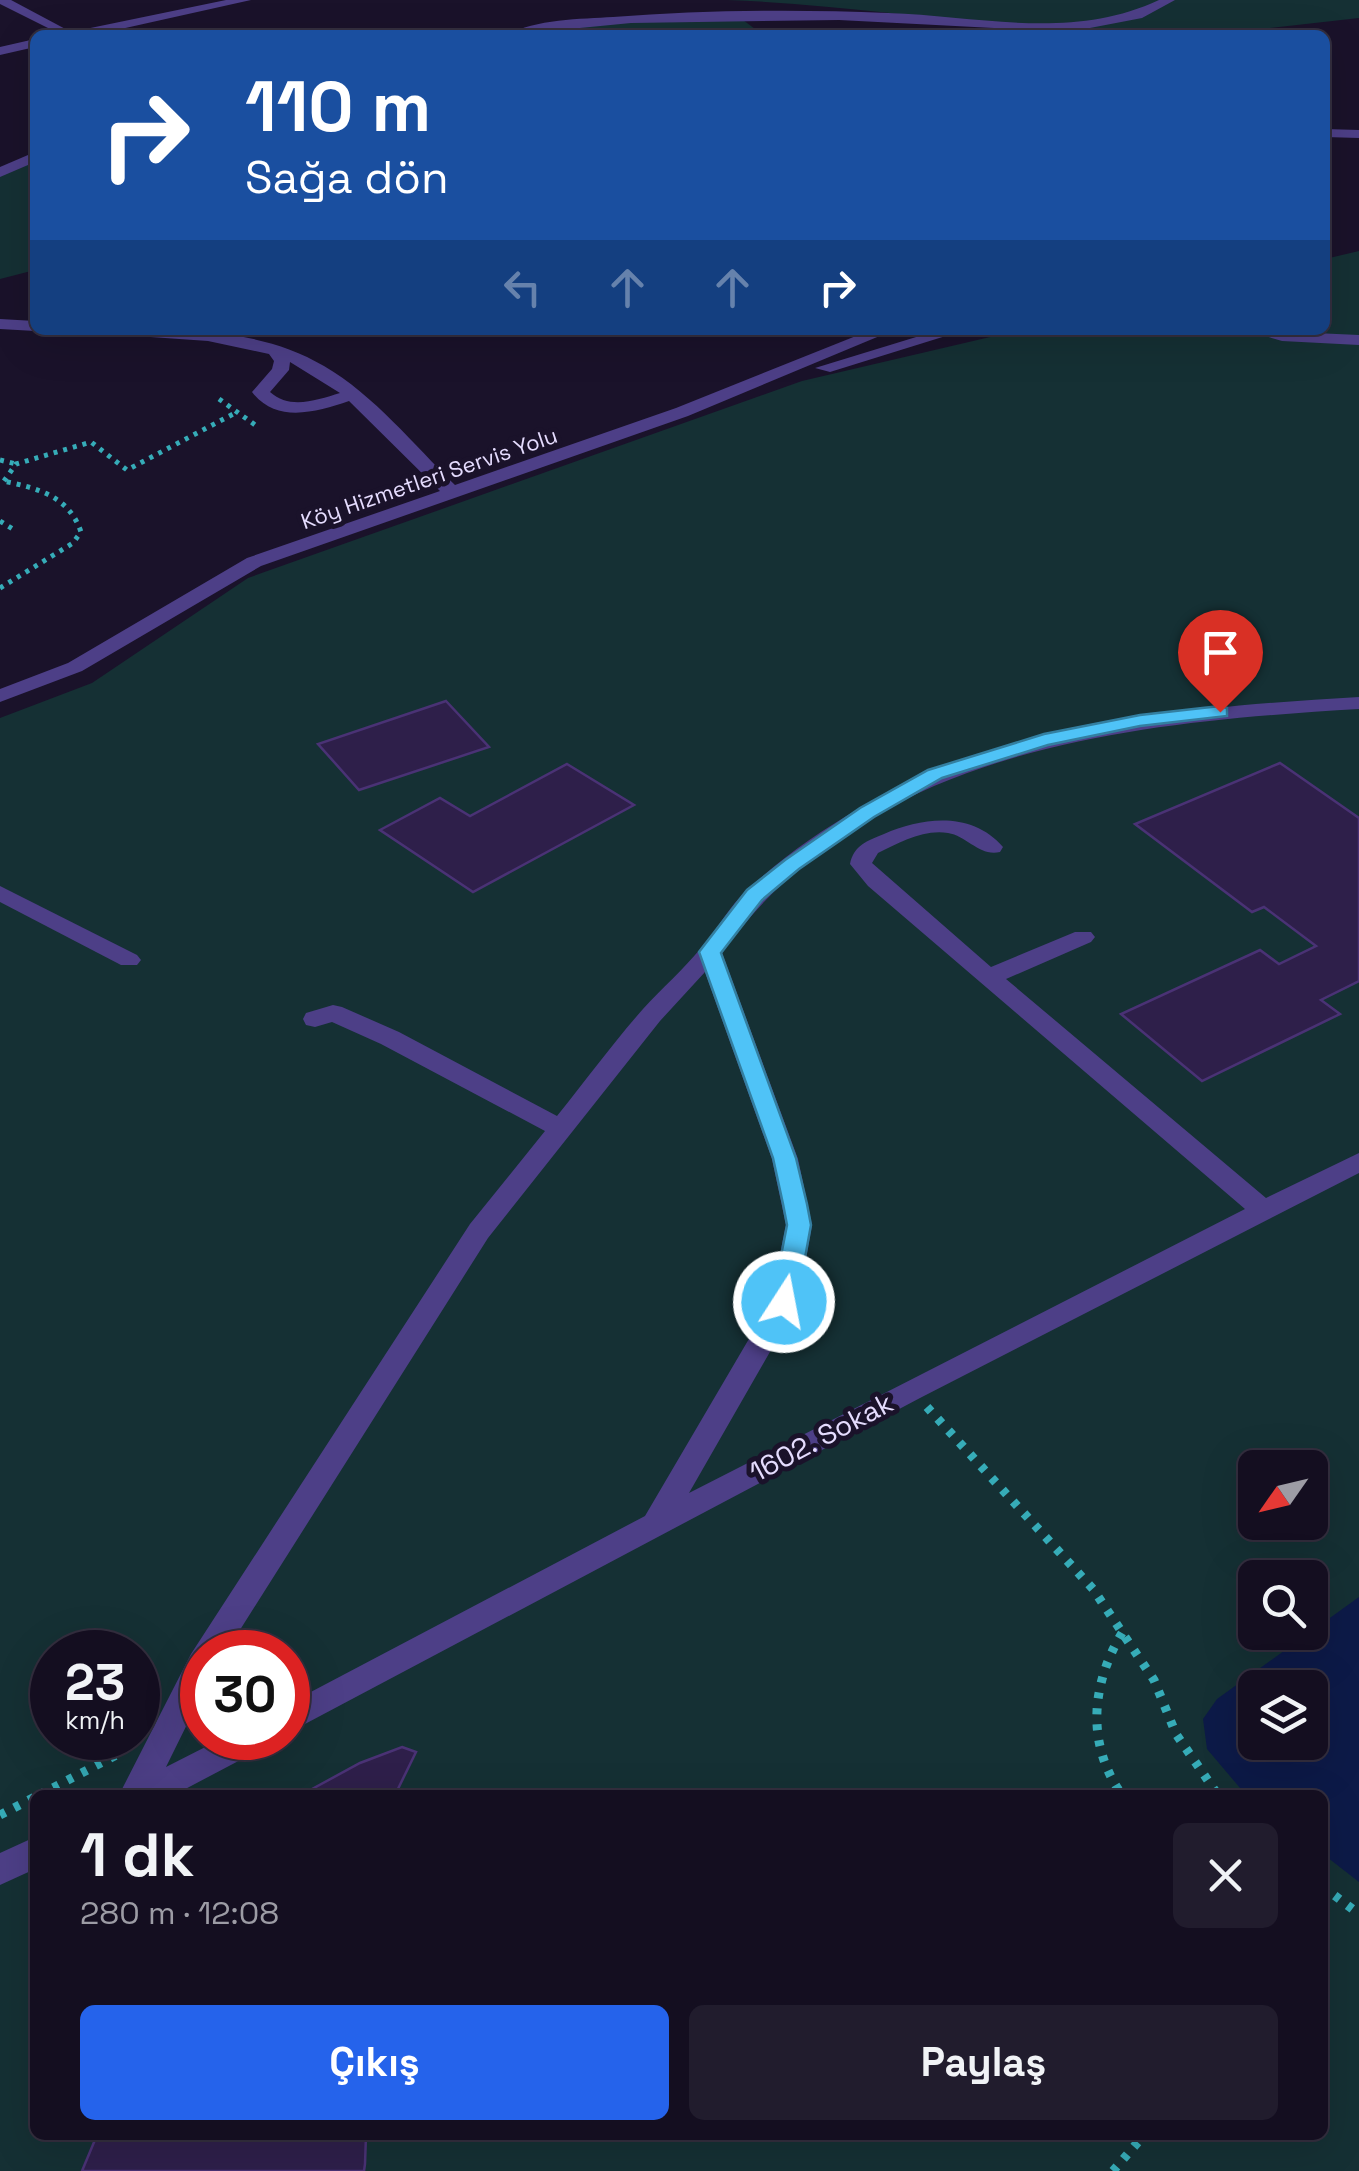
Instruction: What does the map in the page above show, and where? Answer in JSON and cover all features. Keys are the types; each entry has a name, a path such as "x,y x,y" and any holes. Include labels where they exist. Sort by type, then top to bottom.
{"street":[{"path":"1,0 65,30"},
{"path":"94,30 246,0"},
{"path":"543,30 604,19 683,17 893,17 1071,28 1131,18 1168,0"},
{"path":"0,51 30,45"},
{"path":"1330,132 1359,134"},
{"path":"1330,148 1359,149"},
{"path":"0,173 30,158"},
{"path":"0,324 30,326"},
{"path":"204,335 276,352 326,375 352,395 453,493"},
{"name":"Köy Hizmetleri Servis Yolu","path":"0,696 74,668 254,562 756,382 874,335"},
{"path":"756,382 852,362 941,335"},
{"path":"1277,335 1359,340"},
{"path":"276,352 282,361 280,370 261,392 266,401 285,407 312,407 352,395"},
{"path":"265,384 306,372 326,375"},
{"path":"223,1630 479,1231 754,895 867,812 935,774 1044,740 1140,720 1359,703"},
{"path":"992,847 970,833 939,822 870,848 863,854 861,864 1263,1210"},
{"path":"0,893 129,960"},
{"path":"988,977 1083,937"},
{"path":"656,1524 784,1302 799,1225 785,1158 710,952"},
{"path":"315,1018 333,1013 390,1038 562,1128"},
{"name":"1602. Sokak","path":"310,1706 910,1390 1359,1162"},
{"path":"137,1790 180,1705"},
{"path":"153,1790 210,1760"},
{"path":"0,1870 30,1855"}],"path":[{"path":"219,399 258,427"},
{"path":"0,460 16,464 91,442 127,470 237,412"},
{"path":"0,588 73,543 80,532 72,510 60,498 2,480 16,464"},
{"path":"0,521 16,530"},
{"path":"910,1390 1093,1589 1154,1680 1176,1734 1215,1790"},
{"path":"1119,1790 1100,1756 1096,1722 1102,1677 1110,1650 1122,1633"},
{"path":"49,1790 167,1730"},
{"path":"0,1815 30,1800"},
{"path":"1328,1891 1359,1914"},
{"path":"1113,2171 1140,2140"}],"green space":[{"path":"727,0 1359,0 1359,18 1241,30 1061,30"},
{"path":"739,17 756,30 539,30 582,21"},
{"path":"30,158 30,271 0,279 0,173"},
{"path":"1359,251 1359,2171 0,2171 0,718 92,683 248,578 802,381 999,335 1330,335 1330,258"}],"water":[{"path":"1359,1597 1359,1882 1328,1858 1328,1790 1242,1790 1207,1749 1203,1719 1217,1699 1238,1684 1238,1760 1328,1760 1328,1670 1257,1670 1285,1650 1328,1650 1328,1619"}],"building":[{"path":"446,701 489,747 359,790 318,744"},
{"path":"1280,763 1359,818 1359,981 1321,1000 1340,1014 1202,1081 1121,1014 1260,950 1279,964 1316,946 1264,907 1252,912 1135,824"},
{"path":"567,764 634,805 473,892 380,830 440,798 470,816"},
{"path":"402,1747 416,1752 397,1790 310,1790 360,1763"},
{"path":"95,2140 366,2140 364,2171 82,2171"}],"route":[{"path":"784,1302 799,1225 795,1204 785,1158 710,952 754,895 792,864 867,812 935,774 1044,740 1140,720 1220,712"}]}
